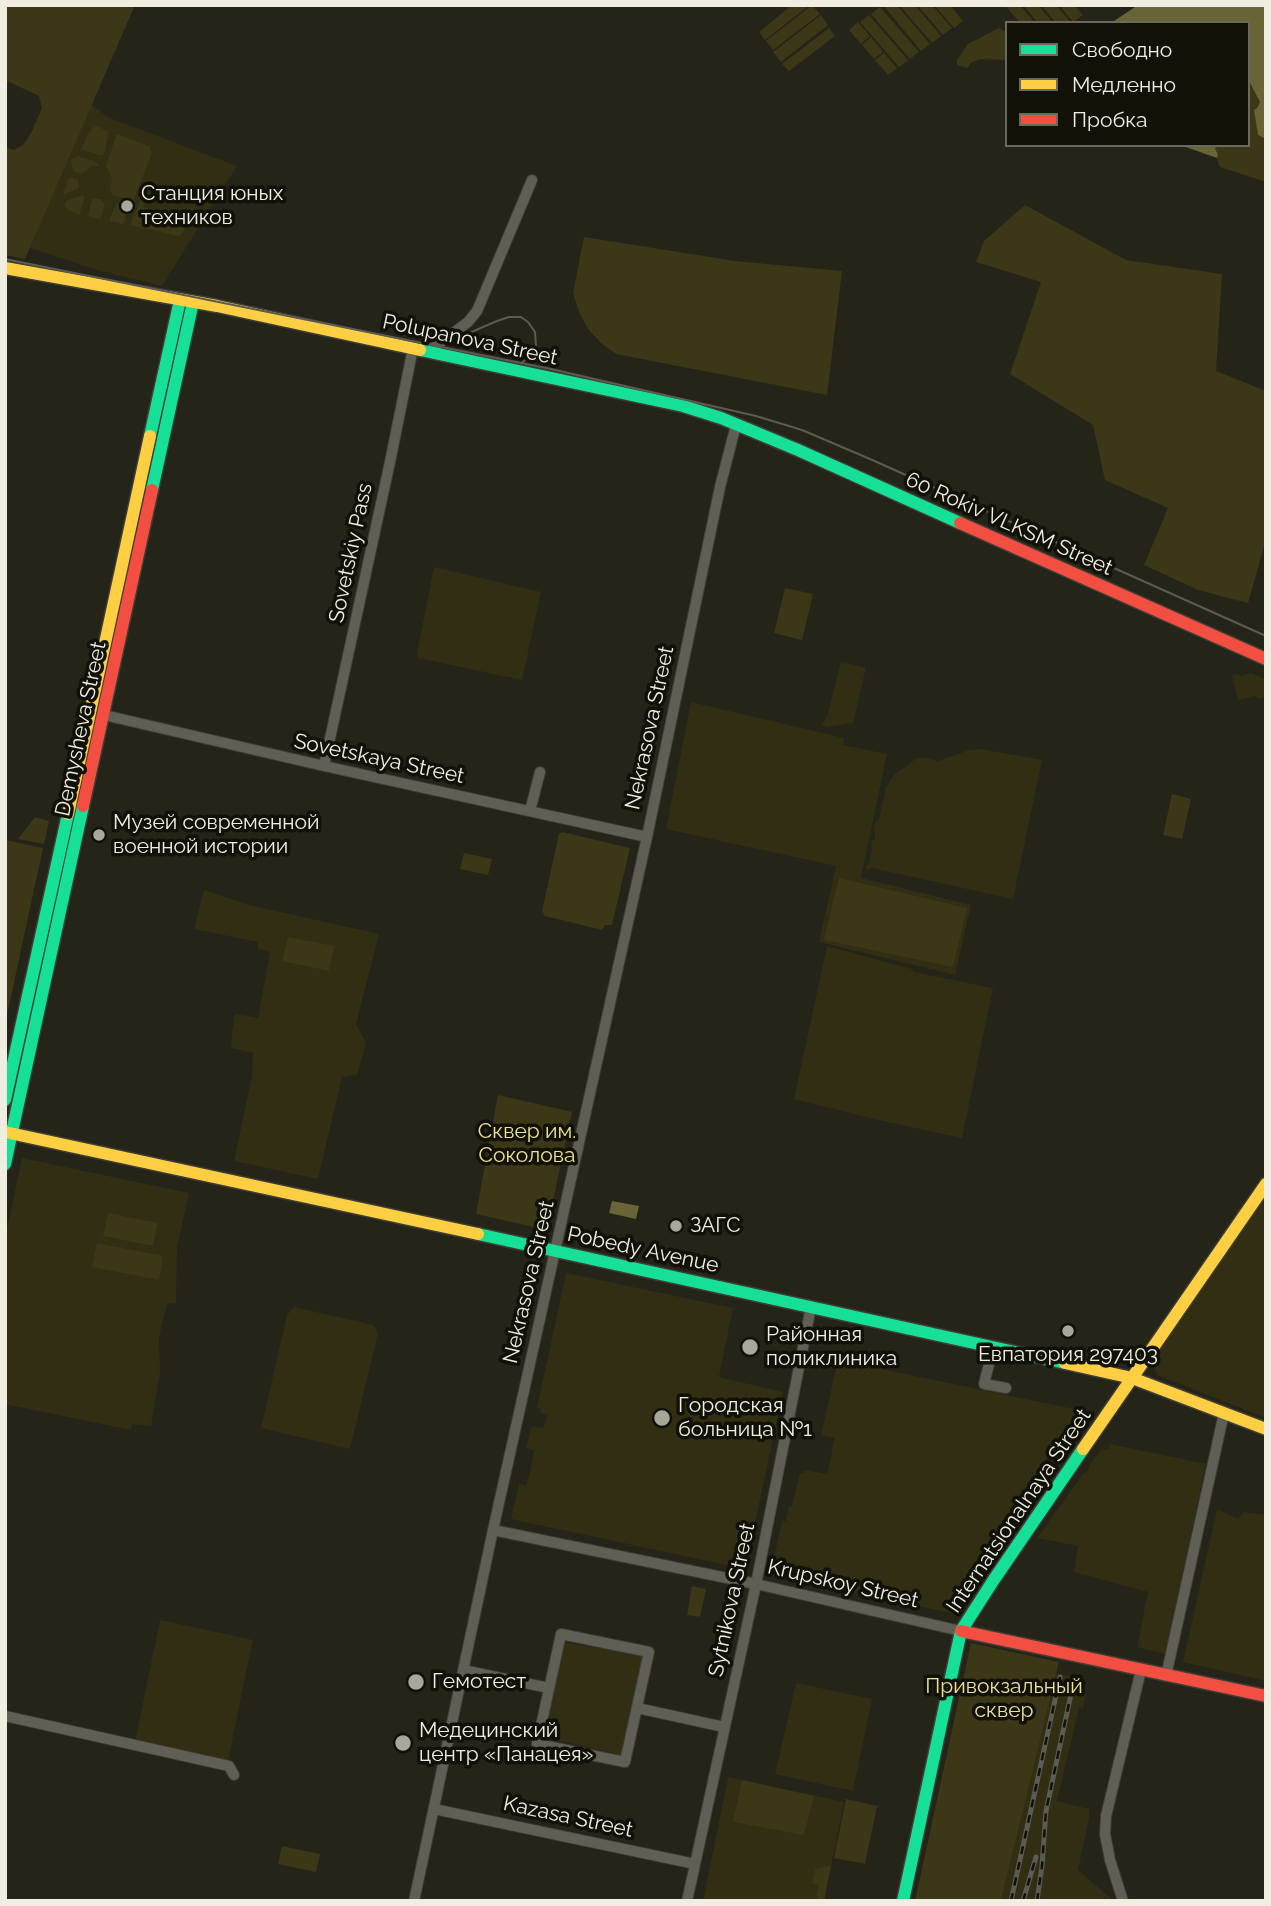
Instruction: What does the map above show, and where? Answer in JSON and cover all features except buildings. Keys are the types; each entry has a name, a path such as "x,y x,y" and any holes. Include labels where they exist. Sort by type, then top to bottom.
{"street":[{"path":"429,351 468,323 477,311 532,180"},
{"name":"Polupanova Street","path":"5,268 187,301 429,351 683,406 736,425"},
{"name":"Demysheva Street","path":"5,1164 9,1133 104,715 187,301"},
{"name":"Sovetskiy Pass","path":"324,766 413,348"},
{"name":"Demysheva Street","path":"5,1100 91,715 163,413"},
{"name":"60 Rokiv VLKSM Street","path":"736,425 798,450 1266,659"},
{"name":"Nekrasova Street","path":"414,1901 493,1530 647,837 720,486 736,425"},
{"path":"91,715 104,715"},
{"name":"Sovetskaya Street","path":"104,715 647,837"},
{"path":"530,811 540,772"},
{"name":"Pobedy Avenue","path":"9,1133 1132,1378 1266,1429"},
{"name":"Internatsionalnaya Street","path":"904,1901 961,1630 1266,1184"},
{"name":"Sytnikova Street","path":"687,1901 811,1307"},
{"path":"993,1348 984,1384 1006,1388"},
{"path":"1166,1676 1224,1413"},
{"name":"Krupskoy Street","path":"493,1530 755,1584 1266,1696"},
{"path":"561,1634 649,1652 637,1708 625,1762 537,1744 561,1634"},
{"path":"463,1670 548,1688"},
{"path":"1123,1901 1110,1860 1105,1834 1106,1816 1141,1670"},
{"path":"637,1708 724,1727"},
{"path":"5,1716 232,1771"},
{"name":"Kazasa Street","path":"434,1809 695,1864"}],"shaded area":[{"path":"1138,5 1266,5 1266,139 1258,135 1254,110 1260,102 1250,83 1250,21 1114,21"},
{"name":"Станция юных техников","path":"90,104 110,118 237,166 162,286 100,271 24,246"},
{"path":"1186,147 1216,147 1217,158"},
{"path":"434,567 541,592 522,680 418,658"},
{"path":"841,662 866,668 853,723 828,727 822,725 828,714"},
{"path":"1251,673 1265,679 1266,697 1238,700 1232,675"},
{"path":"691,702 844,738 843,745 887,754 861,878 971,905 955,975 819,942 836,866 666,829"},
{"path":"980,749 1042,760 1013,899 872,868 867,870 865,868 869,863 871,842 875,839 874,825 879,819 886,788 894,775 917,758 938,761"},
{"path":"204,890 249,905 379,934 356,1024 366,1043 357,1075 342,1077 318,1179 234,1161 252,1076 253,1053 231,1048 235,1014 258,1018 270,952 258,949 258,942 194,929"},
{"path":"827,946 912,969 914,972 993,988 962,1138 794,1099"},
{"path":"22,1158 189,1193 177,1248 176,1303 167,1304 159,1337 160,1371 151,1426 132,1424 131,1430 5,1404 5,1238"},
{"path":"1266,1190 1266,1418 1157,1375 1149,1358"},
{"path":"612,1201 639,1206 636,1219 609,1213"},
{"name":"Городская больница №1","path":"566,1273 733,1308 719,1377 783,1392 745,1569 511,1519 519,1484 526,1485 530,1472 534,1450 526,1448 532,1426 543,1428 546,1422 547,1415 540,1413 541,1409 537,1408"},
{"path":"294,1307 373,1325 378,1333 350,1449 261,1428 287,1315"},
{"path":"838,1360 1079,1410 989,1544 976,1568 978,1573 951,1613 770,1575 782,1521 786,1521 789,1506 792,1506 800,1473 804,1470 827,1474 835,1438 821,1435"},
{"path":"1110,1444 1206,1464 1165,1654 1137,1647 1148,1592 1074,1572 1078,1546 1037,1538 1087,1472 1090,1464 1102,1449 1108,1450"},
{"path":"1217,1509 1238,1519 1244,1512 1266,1515 1266,1681 1183,1662"},
{"path":"160,1620 253,1640 228,1760 135,1742"},
{"path":"562,1642 644,1656 622,1755 543,1737"},
{"path":"1056,1673 1080,1678 1078,1690 1086,1692 1083,1709 1079,1708 1057,1801 1089,1809 1078,1870 1114,1901 1001,1901"},
{"path":"796,1683 872,1699 853,1791 775,1774"},
{"path":"728,1777 844,1802 824,1901 703,1901"}],"green space":[{"path":"5,5 135,5 25,259 5,255 5,147 14,150 24,144 42,108 39,96 5,80"},
{"path":"792,5 810,5 765,40 759,32"},
{"path":"812,5 820,14 773,50 766,41"},
{"path":"883,5 897,5 930,44 921,51"},
{"path":"899,5 915,5 941,36 932,43"},
{"path":"917,5 932,5 952,28 943,35"},
{"path":"934,5 950,5 963,21 954,28"},
{"path":"1005,5 1020,5 1033,21 1018,21"},
{"path":"1023,5 1038,5 1051,21 1036,21"},
{"path":"1041,5 1056,5 1069,21 1054,21"},
{"path":"1059,5 1074,5 1083,15 1072,21"},
{"path":"880,7 919,52 910,59 871,14"},
{"path":"821,15 828,25 781,62 773,52"},
{"path":"869,15 908,60 899,67 860,22"},
{"path":"858,22 870,36 861,44 849,30"},
{"path":"829,28 835,36 789,71 782,64"},
{"path":"999,28 1005,31 1005,60 981,59 972,62 967,68 957,65 957,60 968,44"},
{"path":"871,37 883,52 874,59 862,45"},
{"path":"884,53 897,68 888,75 875,60"},
{"path":"1250,82 1260,102 1257,108 1258,135 1266,139 1266,182 1220,167 1218,154 1214,149 1250,147"},
{"path":"97,126 109,132 104,154 101,156 82,148 89,132"},
{"path":"118,134 150,147 152,153 133,201 113,195 110,191 112,179 106,166"},
{"path":"78,156 91,160 98,166 92,166 81,174 73,171 71,159"},
{"path":"71,177 78,180 79,188 63,195 68,179"},
{"path":"83,195 85,197 79,215 64,205 66,201"},
{"path":"92,199 100,199 105,204 100,219 88,216"},
{"path":"141,199 147,214 161,220 193,208 183,232 179,236 130,225"},
{"path":"116,203 128,208 122,224 109,221"},
{"path":"1025,205 1126,260 1222,274 1216,371 1266,391 1266,540 1248,603 1198,590 1144,565 1168,508 1105,480 1093,425 1010,374 1041,282 976,262 984,241"},
{"path":"584,237 735,261 842,271 827,395 616,354 588,329 573,293"},
{"path":"163,419 99,707 97,704"},
{"path":"785,588 813,594 802,640 774,633"},
{"path":"96,720 12,1113 8,1112 93,723"},
{"path":"1172,794 1191,799 1182,839 1163,835"},
{"path":"35,817 49,821 44,844 18,839"},
{"path":"562,832 630,848 612,925 605,925 602,930 545,916 542,911 559,834"},
{"path":"5,840 43,848 5,1024"},
{"path":"464,853 492,859 488,875 460,869"},
{"path":"839,878 967,908 953,967 824,940"},
{"path":"288,937 334,946 329,971 282,961"},
{"name":"Сквер им. Соколова","path":"498,1095 572,1112 548,1224 538,1228 476,1214"},
{"path":"108,1213 158,1223 153,1246 103,1236"},
{"path":"97,1243 163,1256 159,1280 92,1267"},
{"path":"692,1586 706,1589 700,1617 687,1615"},
{"name":"Привокзальный сквер","path":"971,1643 1059,1662 1001,1901 915,1901"},
{"path":"742,1780 814,1796 804,1835 733,1822"},
{"path":"846,1799 877,1806 865,1864 834,1858"},
{"path":"282,1846 320,1854 316,1872 278,1864"},
{"path":"831,1865 824,1901 816,1901 819,1885 812,1883 815,1869"}],"tram line":[{"path":"5,259 551,369 756,416 802,430 870,459 1266,636"},
{"path":"439,346 497,321 521,317 535,332 536,346 531,356 521,363"}],"railway":[{"path":"1011,1901 1060,1677"},
{"path":"1037,1901 1046,1811 1074,1680"},
{"path":"1023,1901 1036,1857"}],"traffic: fast":[{"path":"150,436 180,300"},
{"path":"152,490 193,302"},
{"path":"420,350 683,406 721,418 960,523"},
{"path":"5,1164 83,806"},
{"path":"5,1100 68,814"},
{"path":"478,1234 1065,1363"},
{"path":"903,1901 961,1631 1083,1449"}],"traffic: slow":[{"path":"5,268 217,306 420,350"},
{"path":"68,814 150,436"},
{"path":"5,1132 478,1234"},
{"path":"1083,1449 1266,1184"},
{"path":"1065,1363 1132,1378 1266,1429"}],"traffic: jam":[{"path":"83,806 152,490"},
{"path":"960,523 1266,659"},
{"path":"961,1631 1266,1696"}],"place":[{"name":"Станция юных техников","path":"127,206"},
{"name":"Музей современной военной истории","path":"99,835"},
{"name":"ЗАГС","path":"676,1226"},
{"name":"Евпатория 297403","path":"1068,1331"},
{"name":"Районная поликлиника","path":"750,1347"},
{"name":"Городская больница №1","path":"662,1418"},
{"name":"Гемотест","path":"416,1682"},
{"name":"Медецинский центр «Панацея»","path":"403,1743"}]}
